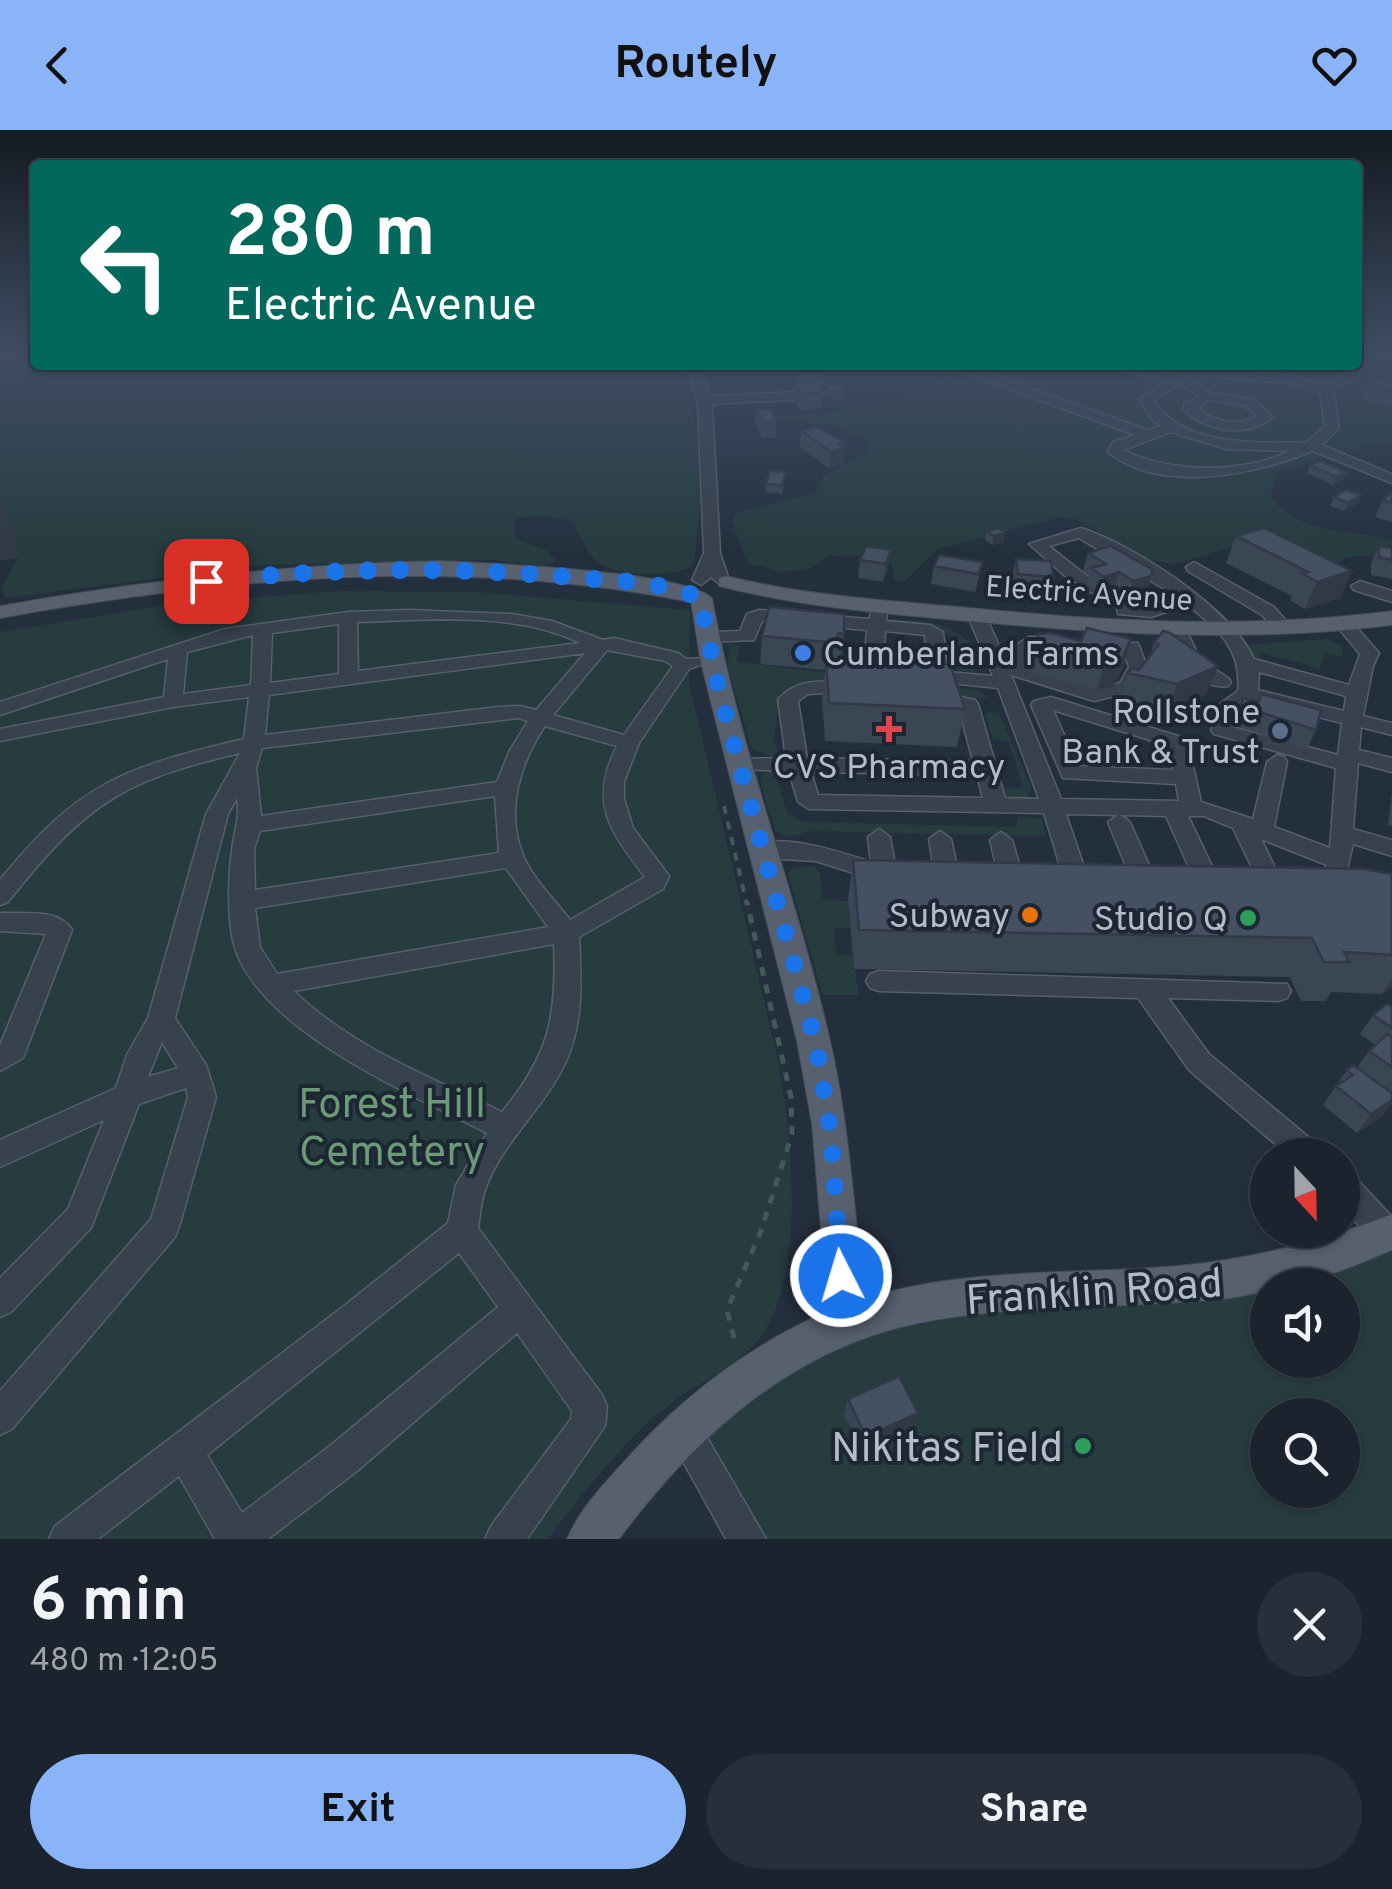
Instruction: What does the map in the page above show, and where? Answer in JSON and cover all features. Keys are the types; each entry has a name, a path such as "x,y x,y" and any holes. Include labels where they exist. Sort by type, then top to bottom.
{"main road":[{"name":"Electric Avenue","path":"0,612 147,588 318,572 492,571 711,589 778,604 878,616 977,616 1033,630 1133,634 1334,625 1392,618"},
{"path":"711,589 712,649 826,1102 841,1276 850,1322"},
{"name":"Franklin Road","path":"590,1539 682,1427 714,1399 794,1346 850,1322 950,1299 1160,1290 1245,1280 1314,1264 1390,1233"}],"street":[{"path":"705,421 711,589"},
{"path":"1113,421 1148,435"},
{"path":"1162,421 1171,428 1237,446 1315,447 1392,480"},
{"path":"1209,421 1240,426 1255,421"},
{"path":"1171,428 1118,445 1114,452 1133,462 1217,474 1315,447 1332,426 1331,421"},
{"path":"1133,634 1096,600 1064,579 1057,562 1038,544 1081,533 1190,599 1227,630 1249,663 1252,680 1248,692 1228,707 1219,726 1243,737 1392,765"},
{"path":"1194,567 1268,611 1283,628"},
{"path":"1360,586 1392,597"},
{"path":"1033,630 1014,660 1022,675 1094,695 1108,694 1115,690 1133,634 1190,599"},
{"path":"270,986 566,933 655,883 656,876 615,818 613,779 628,744 683,664 748,636 757,616 778,604"},
{"path":"938,677 936,634 878,616 874,671 938,677 1003,683"},
{"path":"977,616 1052,806 1093,880"},
{"path":"348,617 349,678"},
{"path":"0,709 178,648 263,627 348,617 494,620 559,628 601,646"},
{"path":"1334,625 1364,658"},
{"path":"0,1301 80,1218 142,1055 160,1019 217,814 245,768 254,743 263,627"},
{"path":"1177,630 1192,662 1221,682"},
{"path":"0,735 173,701 601,646 635,648 683,664"},
{"path":"68,1539 356,1318 462,1231 471,1185 506,1128 554,1066 566,1030 566,933 512,859 504,788 525,740 540,718 601,646"},
{"path":"173,701 178,648"},
{"path":"1364,658 1392,655"},
{"path":"1341,874 1353,720 1364,658"},
{"path":"1249,663 1356,692"},
{"path":"1012,705 968,704 954,698 908,696 841,685 812,686 788,699 797,762 810,802 1182,808 1251,825 1341,874"},
{"path":"1248,692 1392,729"},
{"path":"789,715 807,694 864,694"},
{"path":"1184,777 1105,784 1068,771 1041,704 1050,703 1174,741 1184,777 1182,808 1208,882"},
{"path":"968,704 996,805"},
{"path":"0,896 65,818 109,785 155,768 254,743 520,712 628,744"},
{"path":"1251,825 1278,762"},
{"path":"740,764 986,768"},
{"path":"245,768 251,826 243,850 243,929 249,952 270,986 304,1016 506,1128"},
{"path":"251,826 504,788"},
{"path":"1120,822 1160,881"},
{"path":"1251,825 1289,884"},
{"path":"1342,833 1392,848"},
{"path":"880,837 917,875"},
{"path":"917,875 940,840"},
{"path":"1000,840 1011,878"},
{"path":"764,850 817,853 917,875 1289,884 1341,874"},
{"path":"244,900 512,859"},
{"path":"0,922 54,925 60,930 6,1055 0,1082"},
{"path":"879,981 1278,991"},
{"path":"1145,988 1199,1062 1289,1138"},
{"path":"0,1417 164,1227 196,1131 202,1096 196,1073 160,1019"},
{"path":"0,1154 128,1096 196,1073"},
{"path":"1360,1203 1390,1233"},
{"path":"462,1231 590,1408 587,1426 504,1539"},
{"path":"183,1448 237,1539 344,1458 519,1310"},
{"path":"682,1427 747,1539"}],"path":[{"path":"722,799 780,1038 791,1097 792,1134 761,1231 727,1310 734,1338"}],"green space":[{"path":"0,421 695,421 704,459 695,557 690,567 668,573 639,574 600,564 573,522 544,515 515,519 515,538 548,551 556,561 545,566 492,560 262,565 6,598 1,589 18,558 0,525"},
{"path":"792,421 1392,421 1392,444 1377,443 1277,472 1271,498 1297,519 1312,525 1392,540 1392,561 1350,557 1330,571 1249,542 1174,564 1149,560 1077,520 1060,517 938,549 905,581 895,581 889,555 828,556 810,569 781,572 747,563 732,522 733,514 816,493 823,476 869,452 868,440 840,427"},
{"name":"Forest Hill Cemetery","path":"339,591 476,592 690,610 689,683 778,1060 788,1129 792,1213 781,1294 767,1327 746,1353 679,1397 636,1434 548,1539 0,1539 0,632 171,604"},
{"path":"890,619 933,623 961,635 970,642 976,673 956,670 953,643 945,632"},
{"path":"1327,639 1342,646 1342,656 1325,653 1320,669 1263,653 1257,659 1244,645"},
{"path":"729,644 740,645 737,662 975,690 989,697 941,695 850,680 798,684 779,694 774,741 778,752 770,756 752,749 728,669"},
{"path":"999,713 1032,789 1027,798 1005,796 1006,789 1023,787 1009,742 993,739 985,714"},
{"path":"774,770 788,815 804,822 1016,827 1018,817 1042,819 1046,836 812,831 784,835 775,830 760,780 764,772"},
{"path":"814,866 820,873 823,900 848,901 850,928 834,928 836,955 852,955 859,995 823,995 788,874 792,868"},
{"path":"1392,1232 1392,1539 747,1539 682,1427 850,1322 1160,1290 1328,1248 1360,1248 1360,1240"}],"building":[{"path":"816,427 845,442 839,444 845,448 831,452 801,431"},
{"path":"1320,461 1347,473 1336,477 1310,465"},
{"path":"770,471 786,472 782,485 766,484"},
{"path":"1346,490 1361,495 1348,503 1334,497"},
{"path":"999,528 1005,533 994,536 987,531"},
{"path":"1264,528 1352,571 1317,582 1302,573 1308,572 1236,536"},
{"path":"866,546 891,550 886,564 860,560"},
{"path":"1111,546 1153,570 1151,576 1133,581 1119,572 1104,577 1091,568 1106,564 1088,553"},
{"path":"1379,546 1392,548 1392,560 1379,557"},
{"path":"939,555 983,562 978,574 934,566"},
{"path":"1016,559 1051,561 1053,577 1018,574"},
{"path":"769,607 844,614 844,634 838,633 837,643 762,636"},
{"path":"1087,628 1131,639 1122,658 1105,662 1037,644 1038,634 1050,633 1081,641"},
{"path":"1163,631 1218,666 1177,684 1128,673 1132,668 1139,670 1159,644 1154,643"},
{"path":"826,661 950,664 965,709 829,703"},
{"path":"1261,694 1321,710 1316,730 1241,706 1243,698 1259,702"},
{"path":"853,860 1363,869 1392,874 1392,955 1344,952 1349,962 1324,962 1312,938 859,930"},
{"path":"1387,1004 1392,1007 1392,1028 1373,1015"},
{"path":"1387,1034 1392,1037 1392,1067 1369,1051"},
{"path":"1353,1065 1392,1093 1392,1100 1371,1114 1336,1086 1353,1075 1347,1070"},
{"path":"899,1376 918,1413 866,1437 848,1399"}],"place":[{"name":"Cumberland Farms","path":"803,653"},
{"name":"CVS Pharmacy","path":"889,729"},
{"name":"Rollstone Bank & Trust","path":"1280,731"},
{"name":"Subway","path":"1030,915"},
{"name":"Studio Q","path":"1248,918"},
{"name":"Nikitas Field","path":"1083,1446"}],"route":[{"path":"206,581 352,570 492,571 637,583 700,598 719,690 816,1044 831,1133 841,1276"}]}
